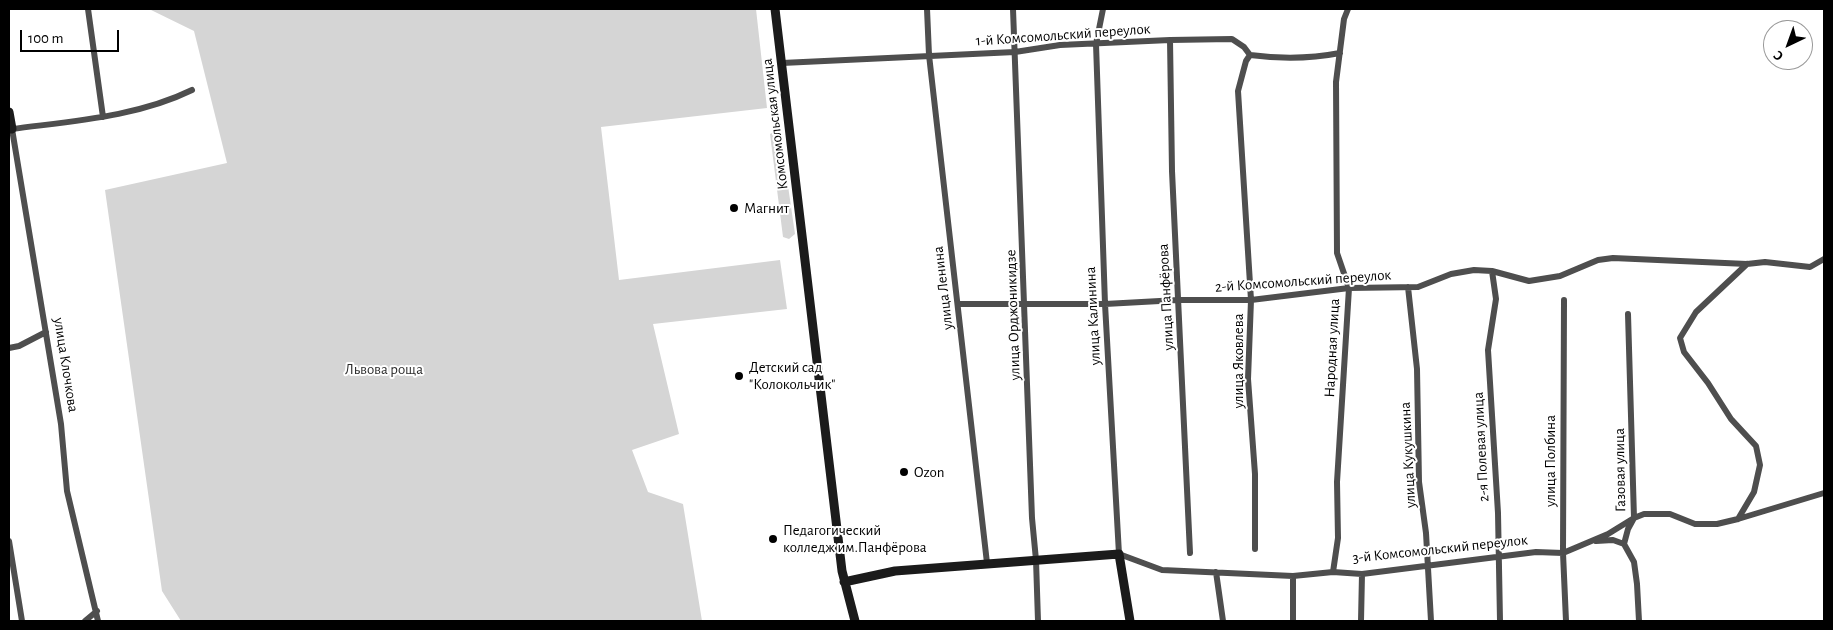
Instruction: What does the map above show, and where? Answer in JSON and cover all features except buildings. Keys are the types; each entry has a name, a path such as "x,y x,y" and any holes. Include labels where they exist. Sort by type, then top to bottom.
{"main road":[{"name":"Комсомольская улица","path":"775,9 844,582 856,621"},
{"name":"улица Клочкова","path":"9,112 10,130"},
{"name":"3-й Комсомольский переулок","path":"844,582 895,572 987,563 1119,554"},
{"name":"улица Калинина","path":"1119,554 1130,621"}],"street":[{"path":"88,9 103,117"},
{"name":"улица Ленина","path":"927,9 929,55 987,563"},
{"name":"улица Орджоникидзе","path":"1013,9 1032,518 1036,560 1038,621"},
{"name":"улица Калинина","path":"1103,9 1096,44 1106,304 1119,554"},
{"name":"Народная улица","path":"1333,572 1338,538 1337,482 1348,288 1337,253 1336,82 1344,19 1348,9"},
{"name":"1-й Комсомольский переулок","path":"782,63 1015,52 1060,46 1170,40 1232,39 1244,47 1250,54"},
{"name":"улица Панфёрова","path":"1170,40 1172,171 1190,553"},
{"path":"1250,54 1281,58 1315,58 1340,53"},
{"name":"улица Яковлева","path":"1250,54 1246,61 1238,91 1251,300 1248,379 1255,474 1255,549"},
{"path":"10,130 103,117 169,101 192,90"},
{"name":"улица Клочкова","path":"10,130 61,424 67,490 98,621"},
{"name":"2-й Комсомольский переулок","path":"958,304 1025,306 1178,300 1251,300 1348,288 1418,287 1451,274 1474,270 1492,271 1529,281 1560,276 1598,260 1613,258 1747,264 1765,262 1810,268 1824,259"},
{"path":"1738,519 1754,492 1760,465 1756,446 1730,419 1708,383 1684,352 1680,338 1696,312 1747,264"},
{"name":"2-я Полевая улица","path":"1492,271 1496,299 1488,350 1498,513 1500,621"},
{"name":"улица Кукушкина","path":"1408,287 1416,369 1419,482 1426,533 1431,621"},
{"name":"улица Полбина","path":"1564,300 1562,553 1566,621"},
{"name":"Газовая улица","path":"1624,544 1628,529 1634,518 1628,314"},
{"path":"9,348 18,346 46,332"},
{"path":"1738,519 1824,493"},
{"name":"3-й Комсомольский переулок","path":"1119,554 1162,570 1292,576 1333,572 1362,574 1536,552 1562,553 1608,534 1644,514 1670,514 1695,524 1717,524 1738,519"},
{"path":"1592,541 1612,540 1624,544 1634,562 1639,621"},
{"path":"9,541 22,621"},
{"path":"1216,572 1223,621"},
{"path":"1361,621 1362,574"},
{"path":"1292,576 1293,621"},
{"path":"86,621 97,611"}],"green space":[{"name":"Львова роща","path":"149,9 756,9 767,108 601,127 619,280 780,260 787,309 653,324 679,434 632,450 648,492 683,504 702,621 181,621 162,591 105,190 227,163 194,31"},
{"path":"776,131 781,138 795,234 789,239 783,237 770,134"}],"place":[{"name":"Магнит","path":"734,208"},
{"name":"Детский сад \"Колокольчик\"","path":"739,376"},
{"name":"Ozon","path":"904,472"},
{"name":"Педагогический колледж им.Панфёрова","path":"773,539"}]}
